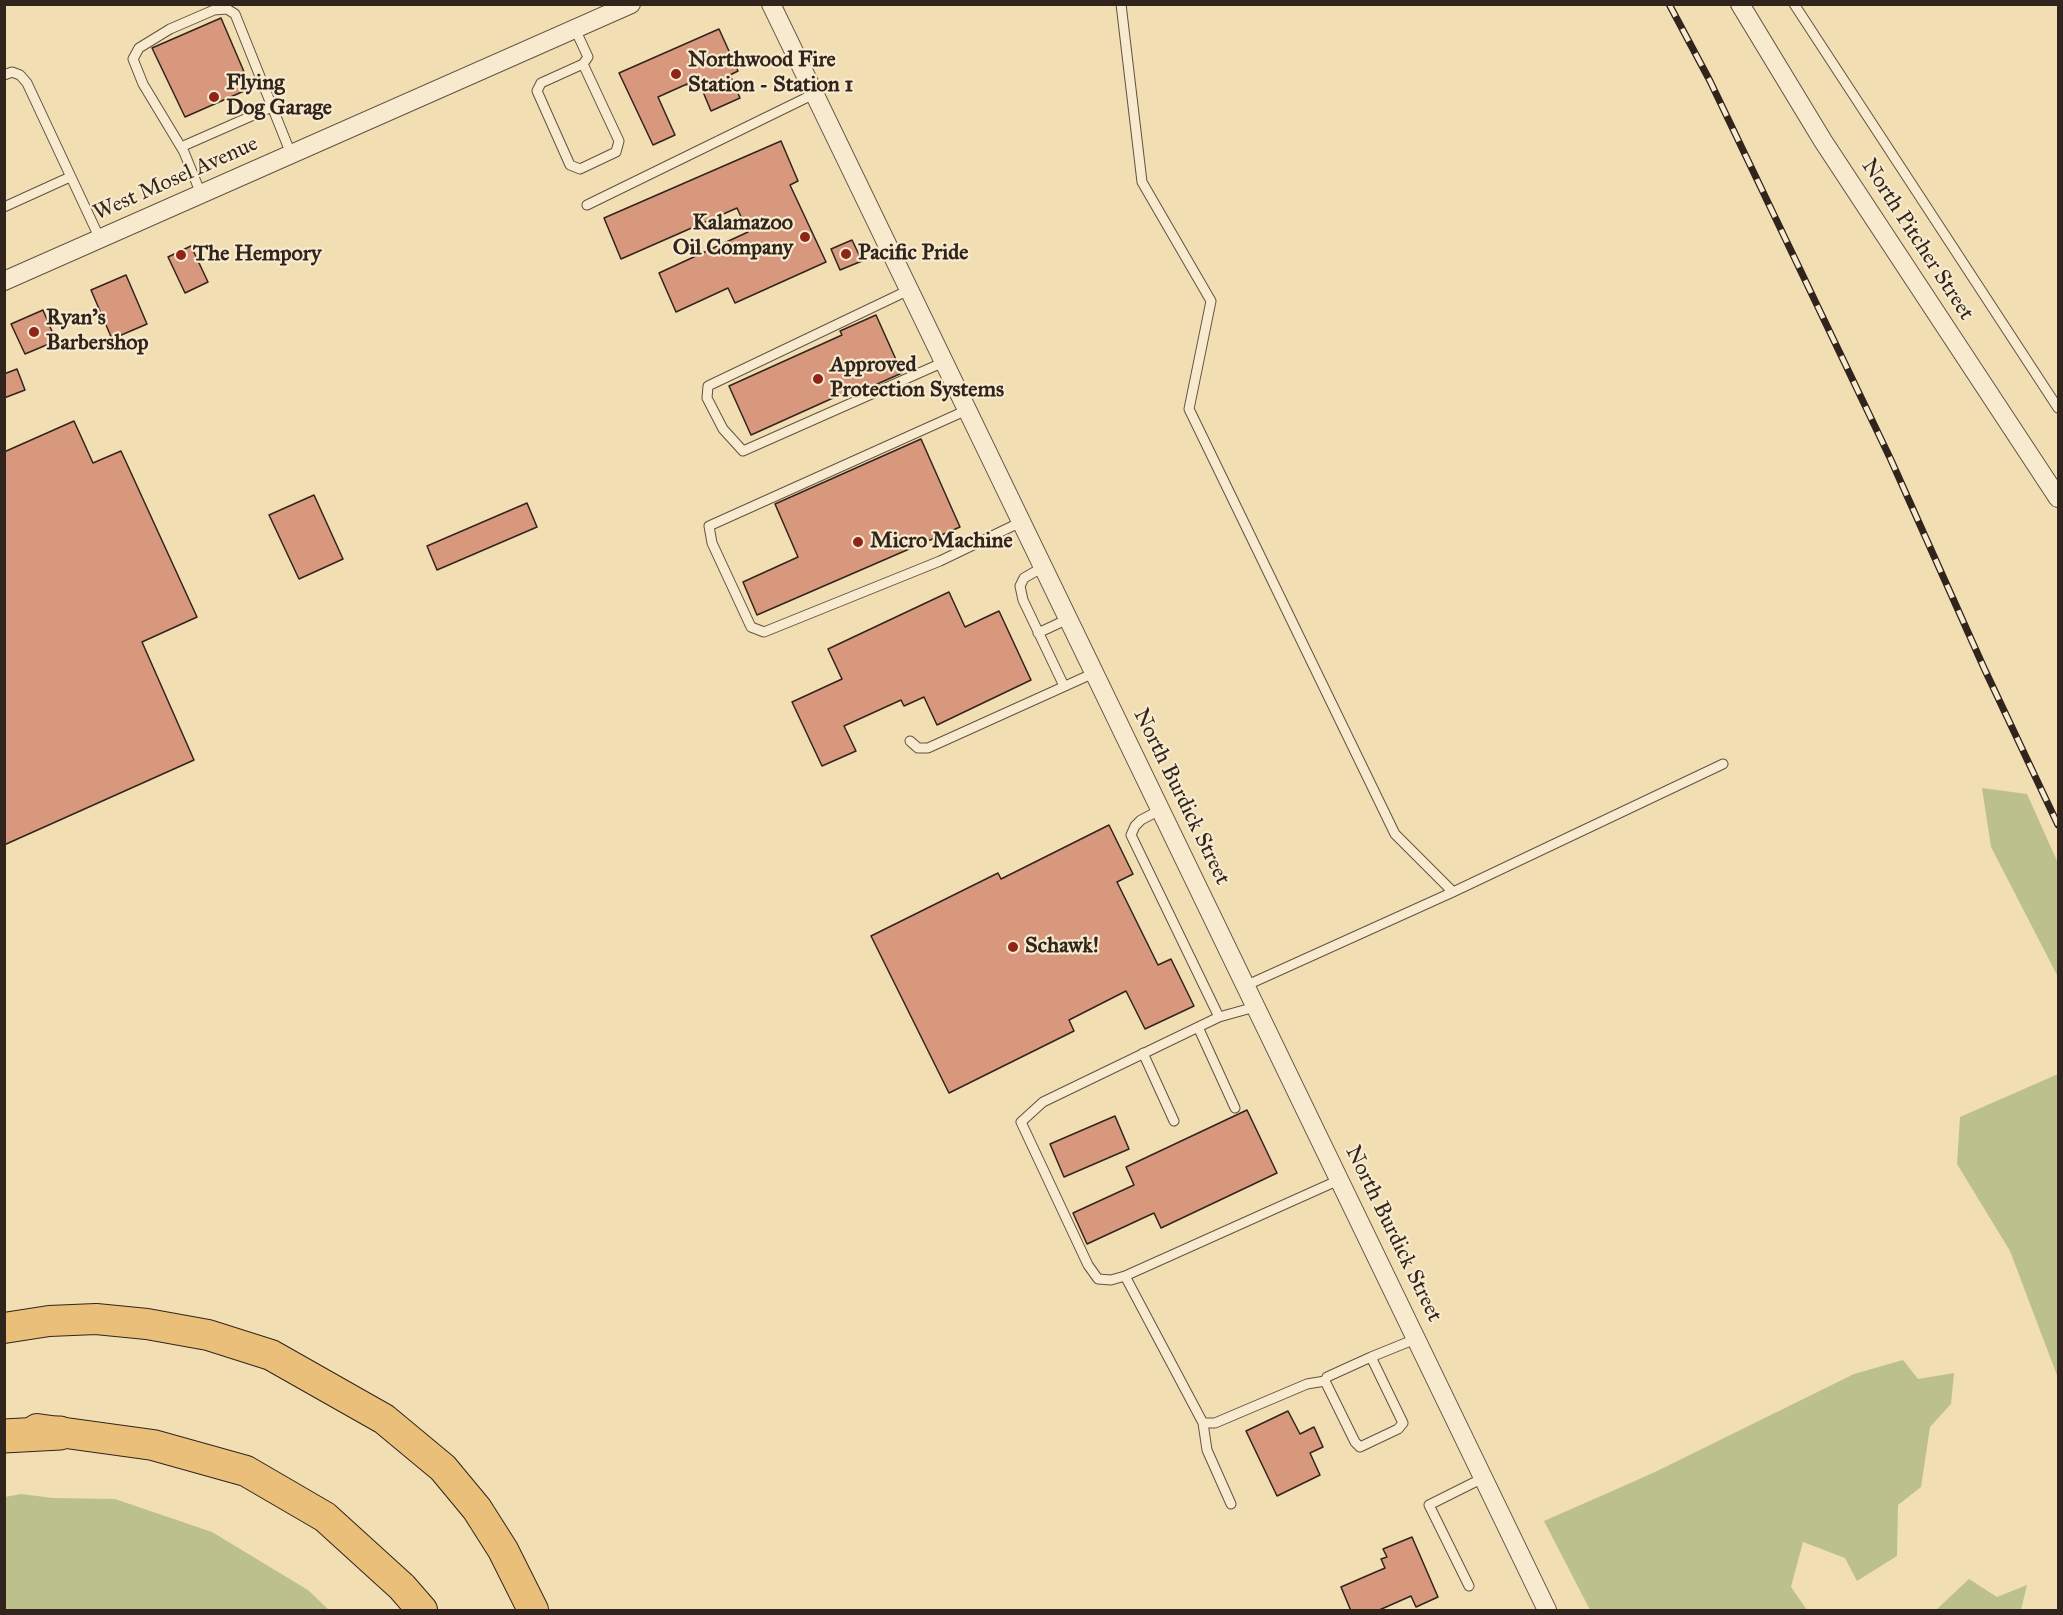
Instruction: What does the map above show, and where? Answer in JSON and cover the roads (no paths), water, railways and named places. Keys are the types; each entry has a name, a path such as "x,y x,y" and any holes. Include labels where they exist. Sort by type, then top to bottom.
{"highway":[{"path":"4,1328 49,1321 96,1319 147,1324 208,1335 271,1355 384,1419 443,1468 477,1509 503,1550 533,1611"},
{"path":"4,1425 153,1445 246,1471 325,1517 402,1587 422,1611"},
{"path":"4,1436 60,1433"}],"street":[{"name":"West Mosel Avenue","path":"4,281 631,4"},
{"name":"North Burdick Street","path":"771,4 1255,1007 1418,1338 1547,1611"},
{"name":"North Pitcher Street","path":"1740,4 1823,141 2058,498"}],"lane":[{"path":"1121,4 1142,182 1211,301 1189,408 1395,834 1454,892"},
{"path":"1794,4 2058,408"},
{"path":"201,194 181,147 143,84 134,59 138,48 170,29 214,10 227,9 235,14 291,154"},
{"path":"575,29 588,57 583,64 541,83 537,91 570,165 580,169 616,152 619,141 583,64"},
{"path":"4,75 12,72 20,75 27,83 100,239"},
{"path":"587,205 814,94"},
{"path":"181,147 272,107"},
{"path":"4,207 70,177"},
{"path":"909,290 708,386 707,398 723,429 743,451 944,362"},
{"path":"967,410 709,526 712,543 751,627 764,632 940,561 1021,522"},
{"path":"1043,567 1024,578 1020,586 1023,600 1065,686"},
{"path":"1038,633 1068,619"},
{"path":"910,741 918,748 928,748 1094,673"},
{"path":"1245,986 1454,892 1723,764"},
{"path":"1160,810 1141,820 1131,835 1219,1017"},
{"path":"1255,1007 1219,1017 1043,1102 1021,1122 1088,1265 1098,1279 1111,1280 1125,1276 1339,1180"},
{"path":"1198,1027 1235,1108"},
{"path":"1143,1053 1174,1121"},
{"path":"1125,1276 1203,1423 1207,1450 1231,1504"},
{"path":"1203,1423 1215,1424 1307,1384 1325,1381 1327,1377 1418,1338"},
{"path":"1325,1381 1355,1442 1360,1447 1398,1429 1403,1423 1401,1415 1371,1357"},
{"path":"1468,1586 1429,1505 1483,1478"}],"railway":[{"path":"1669,4 1710,81 1891,460 1984,668 2058,825"}],"place":[{"name":"Northwood Fire Station - Station 1","path":"676,74"},
{"name":"Flying Dog Garage","path":"214,97"},
{"name":"Kalamazoo Oil Company","path":"805,237"},
{"name":"Pacific Pride","path":"846,254"},
{"name":"The Hempory","path":"181,255"},
{"name":"Ryan's Barbershop","path":"34,332"},
{"name":"Approved Protection Systems","path":"818,379"},
{"name":"Micro Machine","path":"858,542"},
{"name":"Schawk!","path":"1013,947"}]}
